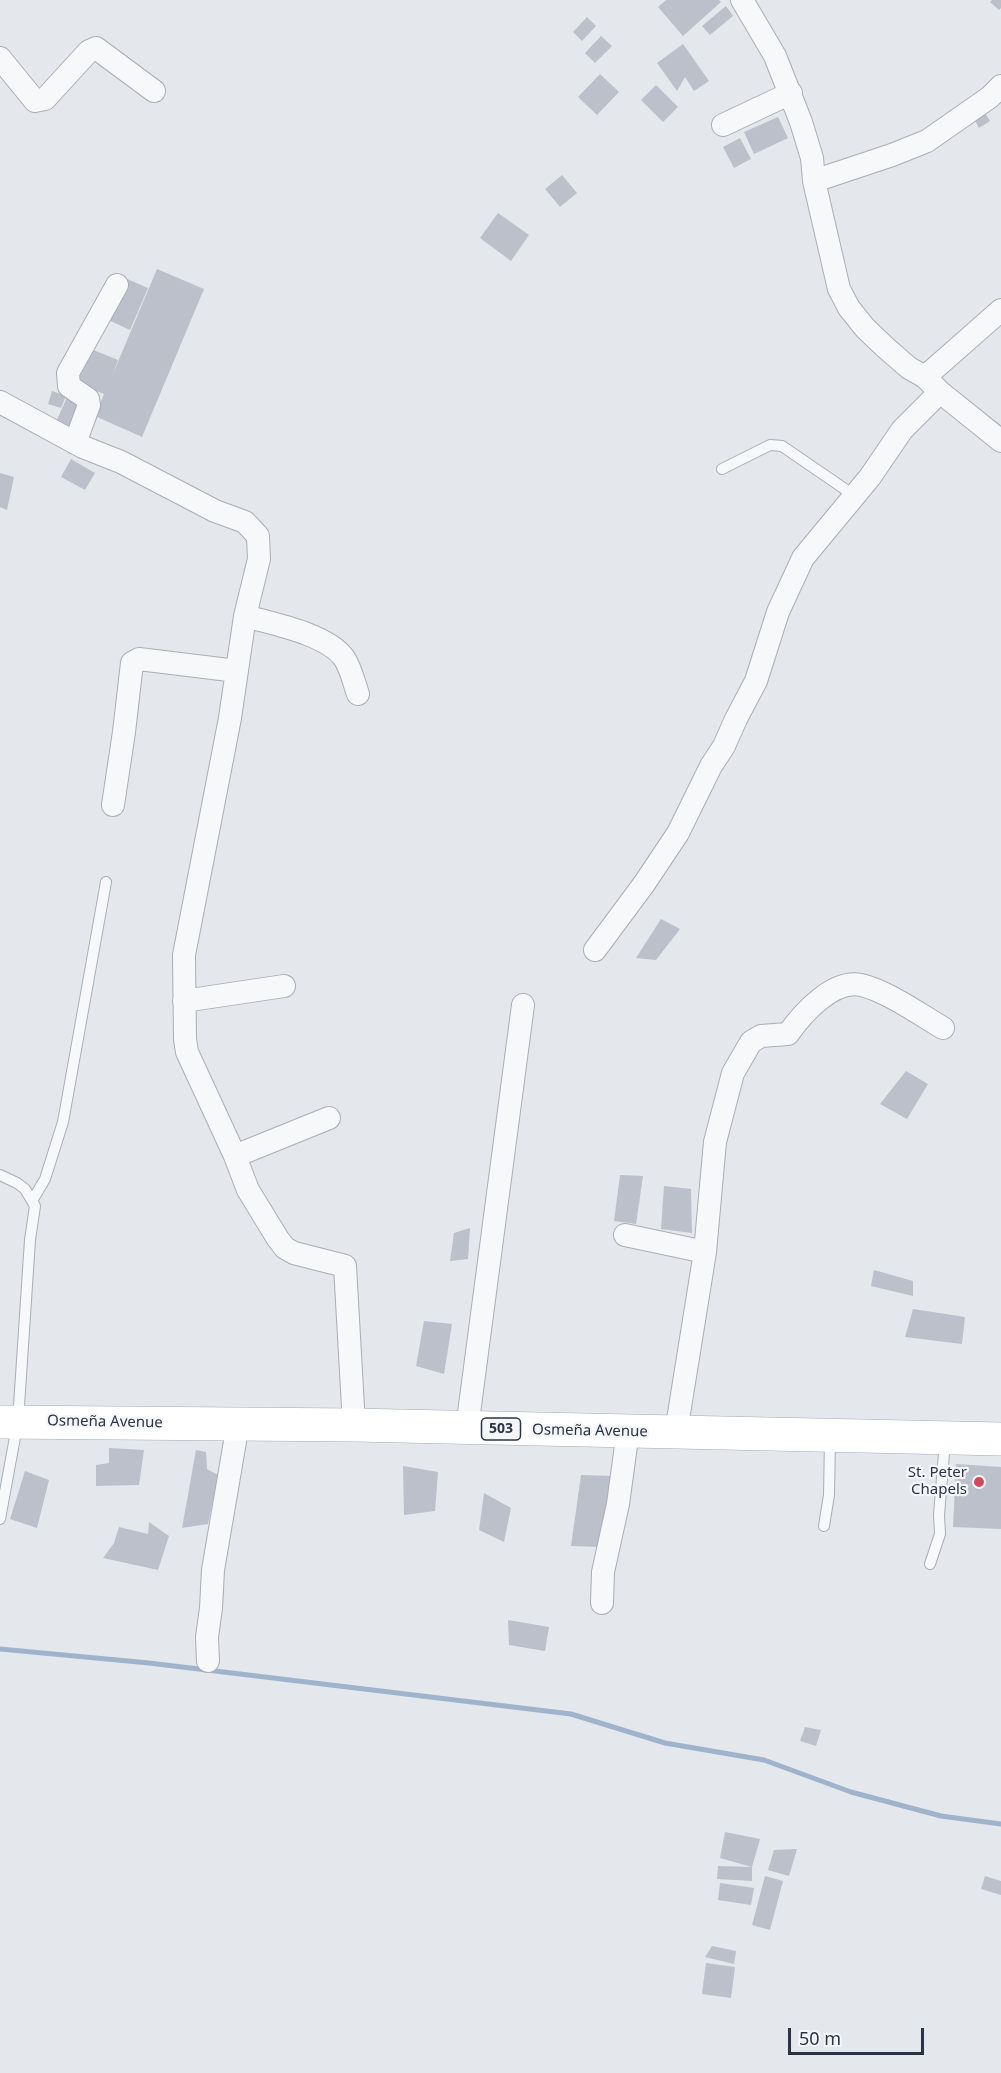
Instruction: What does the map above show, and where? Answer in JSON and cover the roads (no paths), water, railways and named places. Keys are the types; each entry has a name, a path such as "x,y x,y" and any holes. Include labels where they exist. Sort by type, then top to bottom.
{"main road":[{"name":"Osmeña Avenue","path":"9,1422 354,1425 1001,1439"}],"street":[{"path":"742,0 775,56 791,93 812,158 814,182 839,289 849,308 865,328 886,348 1001,441"},
{"path":"0,58 35,101 45,99 88,51 96,48 154,91"},
{"path":"814,182 927,141 990,97 1001,86"},
{"path":"723,125 791,93"},
{"path":"75,443 89,405 88,399 69,386 68,373 117,285"},
{"path":"595,950 644,884 678,832 711,766 724,746 756,681 778,612 803,558 870,477 932,385 1001,310"},
{"path":"0,402 75,443 121,462 215,511 245,522 258,536 260,559 245,616 228,730 184,955 184,1039 187,1052 235,1156 248,1190 285,1248 294,1253 345,1266 354,1425"},
{"path":"245,616 320,639 344,658 358,694"},
{"path":"113,805 132,663 139,659 237,671"},
{"path":"676,1432 705,1252 715,1142 733,1073 751,1042 761,1036 788,1034 801,1015 836,989 846,985 860,984 876,990 943,1028"},
{"path":"184,1001 284,986"},
{"path":"467,1428 523,1005"},
{"path":"235,1156 329,1118"},
{"path":"625,1235 705,1252"},
{"path":"208,1662 207,1637 213,1570 238,1424"},
{"path":"602,1603 603,1572 618,1504 628,1431"}],"lane":[{"path":"722,469 770,445 782,446 855,496"},
{"path":"32,1200 45,1179 63,1122 106,882"},
{"path":"0,1175 25,1189 35,1206 9,1422 0,1519"},
{"path":"824,1526 829,1495 830,1436"},
{"path":"930,1564 940,1534 939,1515 945,1438"}],"waterway":[{"path":"0,1649 149,1663 571,1714 665,1743 764,1760 851,1792 941,1816 1001,1824"}],"place":[{"name":"St. Peter Chapels","path":"979,1482"}]}
